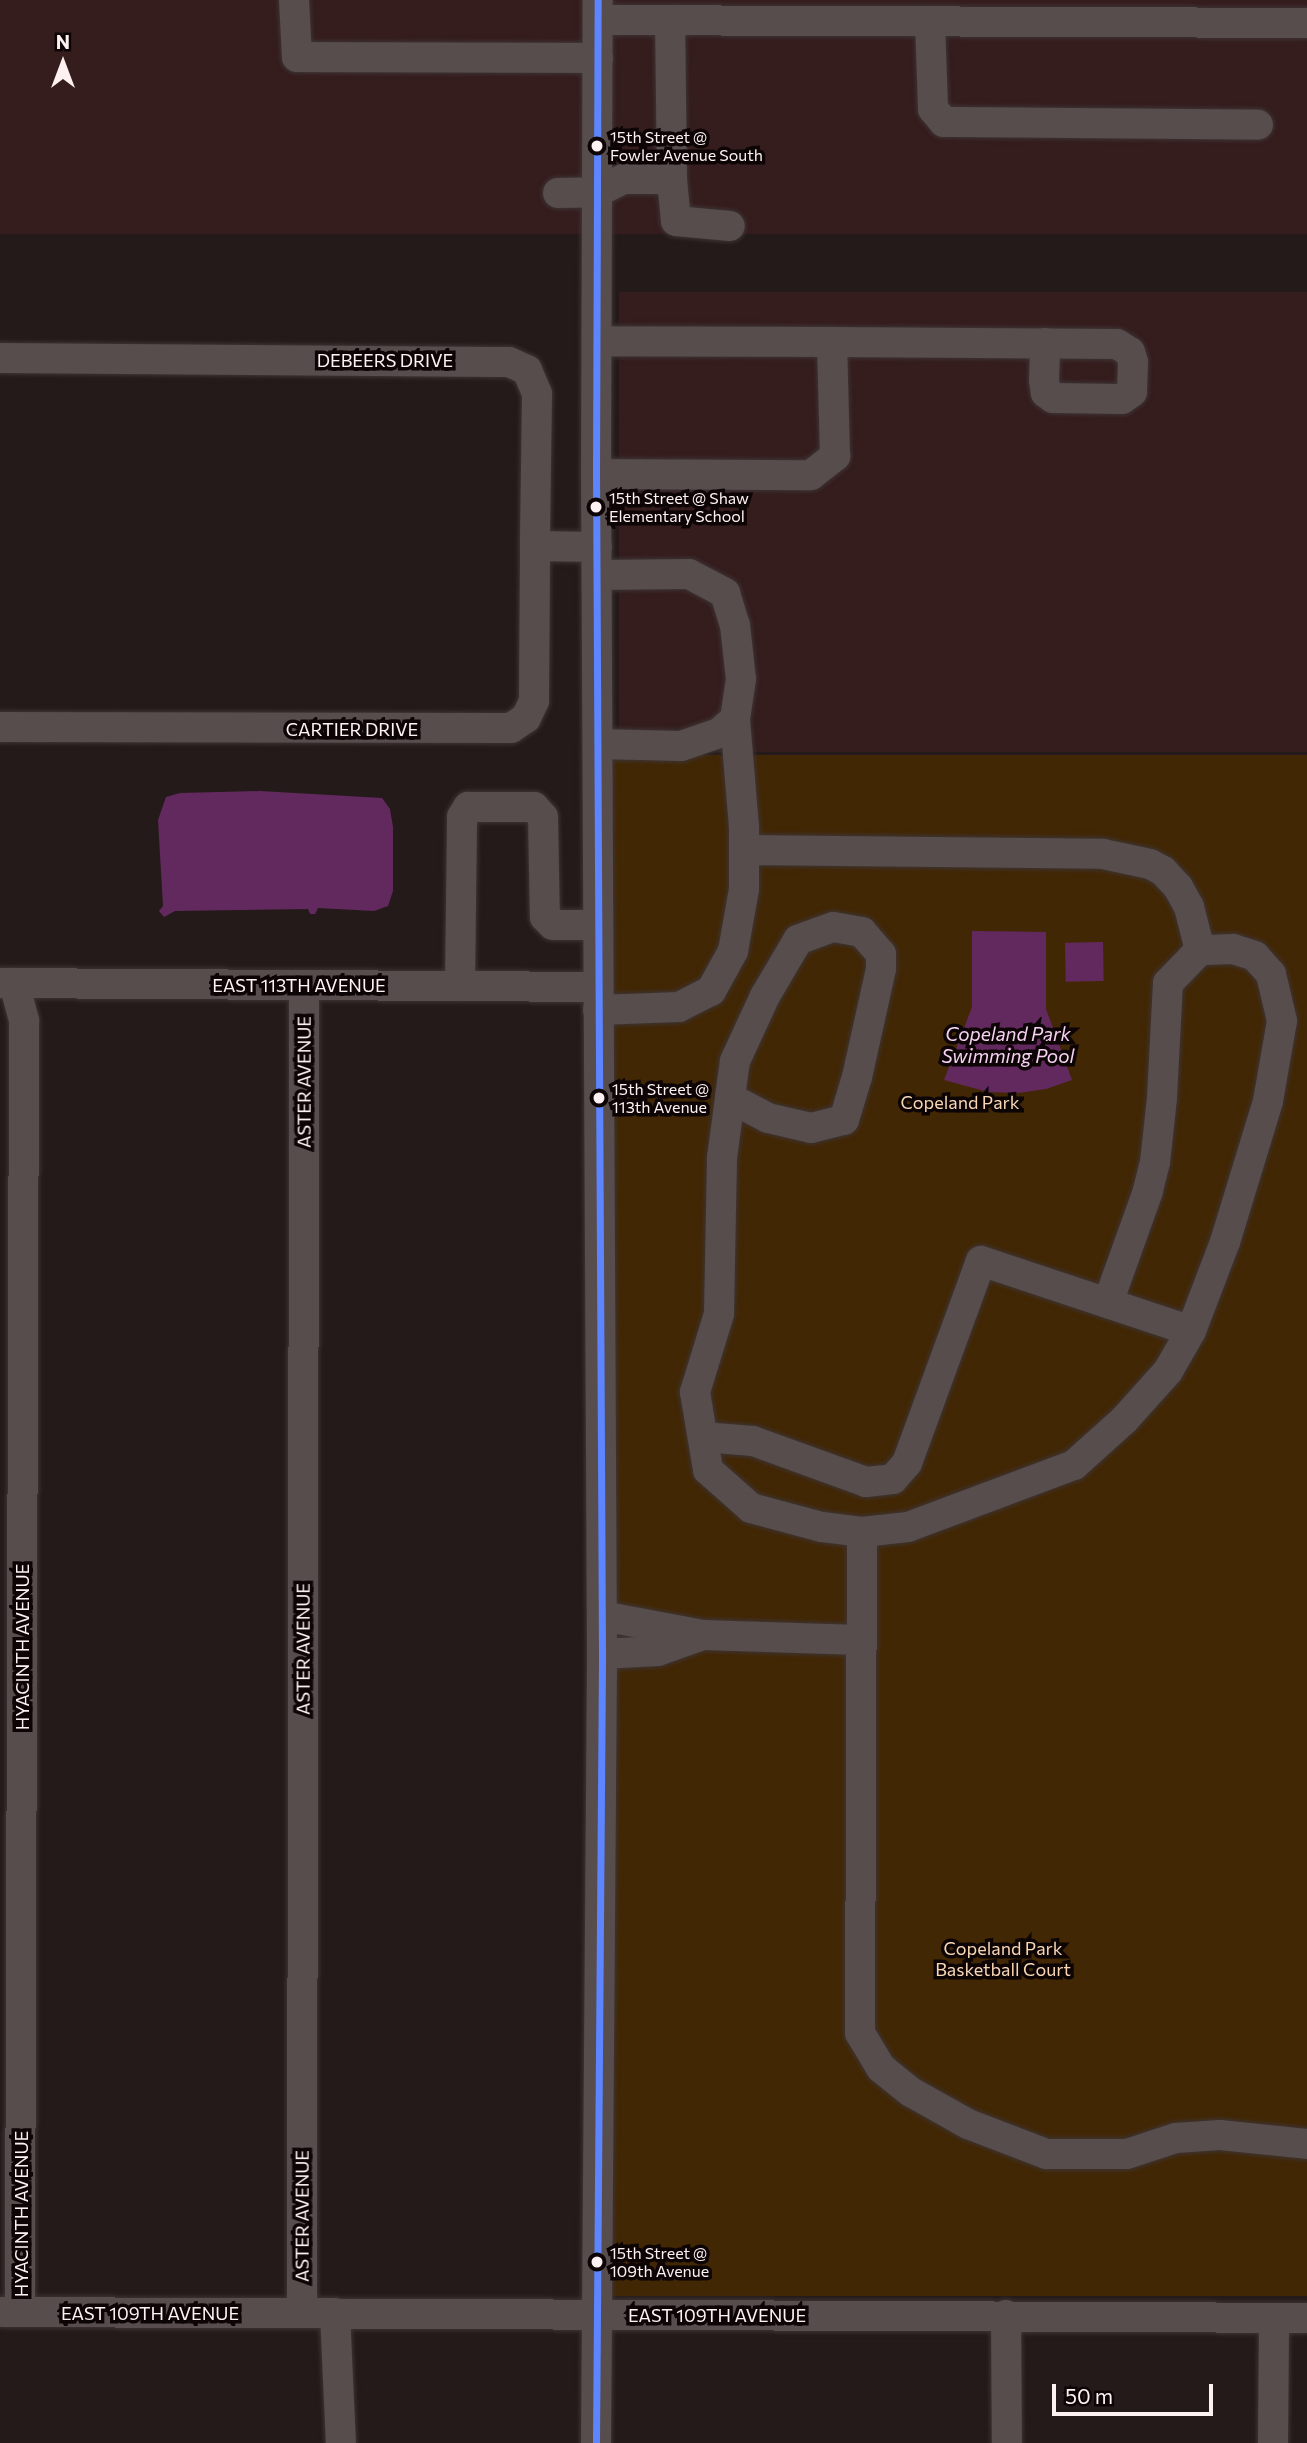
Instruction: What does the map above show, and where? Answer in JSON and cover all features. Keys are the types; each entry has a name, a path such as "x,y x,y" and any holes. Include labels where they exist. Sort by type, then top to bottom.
{"street":[{"path":"294,0 297,57 598,58"},
{"path":"596,2443 602,1654 596,474 598,10 670,20 715,10 895,10 930,21 968,11 1265,11 1307,23"},
{"path":"670,20 672,179 676,221 730,226"},
{"path":"930,21 933,109 944,122 1258,125"},
{"path":"558,193 597,192 624,179 672,179"},
{"path":"597,341 1045,343"},
{"path":"596,474 811,475 835,456 832,342"},
{"name":"DEBEERS DRIVE","path":"0,358 500,361 520,365 533,377 537,394 535,546"},
{"path":"535,546 597,561"},
{"name":"CARTIER DRIVE","path":"0,727 511,728 526,718 534,701 535,546"},
{"name":"EAST 113TH AVENUE","path":"7,983 460,986 679,1007 711,991 733,951 744,889 735,719 741,679 735,625 725,593 689,574 597,561"},
{"path":"598,744 681,746 719,733 735,719"},
{"path":"460,986 461,817 468,807 534,807 543,817 545,917 553,925 598,925"},
{"path":"744,850 1124,856 1150,864 1178,887 1189,907 1200,950"},
{"path":"730,1098 768,1118 811,1128 844,1121 857,1077 881,970 881,954 862,932 833,926 797,940 765,996 735,1061 730,1098 722,1158 719,1314 695,1392 708,1470 751,1508 822,1527 862,1532 908,1527 1074,1465 1125,1419 1168,1371 1191,1331 1225,1242 1268,1101 1282,1021 1271,974 1255,956 1233,948 1200,950 1168,983 1163,1098 1155,1162 1148,1191 1108,1303"},
{"name":"HYACINTH AVENUE","path":"7,983 24,1021 10,2312"},
{"name":"ASTER AVENUE","path":"302,2313 304,985"},
{"path":"703,1437 753,1441 866,1482 893,1479 906,1463 981,1261 1191,1331"},
{"path":"862,1532 860,2033 881,2068 911,2092 968,2124 1046,2154 1128,2154 1176,2138 1220,2135 1307,2144"},
{"path":"602,1616 704,1635 860,1640"},
{"path":"602,1654 658,1651 704,1635"},
{"name":"EAST 109TH AVENUE","path":"10,2312 1307,2318"},
{"path":"335,2313 341,2443"},
{"path":"1006,2315 1007,2443"},
{"path":"1273,2443 1274,2318"}],"shaded area":[{"path":"0,0 1307,0 1307,234 0,234"},
{"path":"619,292 1307,292 1307,752 619,752"}],"green space":[{"name":"Copeland Park","path":"612,755 1307,755 1307,2296 612,2296"}],"water":[{"path":"260,791 382,798 390,809 393,827 393,891 388,906 374,911 318,908 315,914 310,914 308,909 175,911 164,917 159,911 163,906 158,820 166,797 180,793"},
{"name":"Copeland Park Swimming Pool","path":"972,931 1046,932 1046,1009 1072,1080 1046,1089 1018,1093 988,1092 944,1080 972,1007"},
{"path":"1103,942 1104,981 1066,982 1065,943"}],"transit line":[{"path":"596,2443 602,1654 596,474 598,0"}],"place":[{"name":"15th Street @ Fowler Avenue South","path":"597,146"},
{"name":"15th Street @ Shaw Elementary School","path":"596,507"},
{"name":"15th Street @ 113th Avenue","path":"599,1098"},
{"name":"15th Street @ 109th Avenue","path":"597,2262"}],"park label":[{"name":"Copeland Park Basketball Court","path":"1003,1959"}]}
